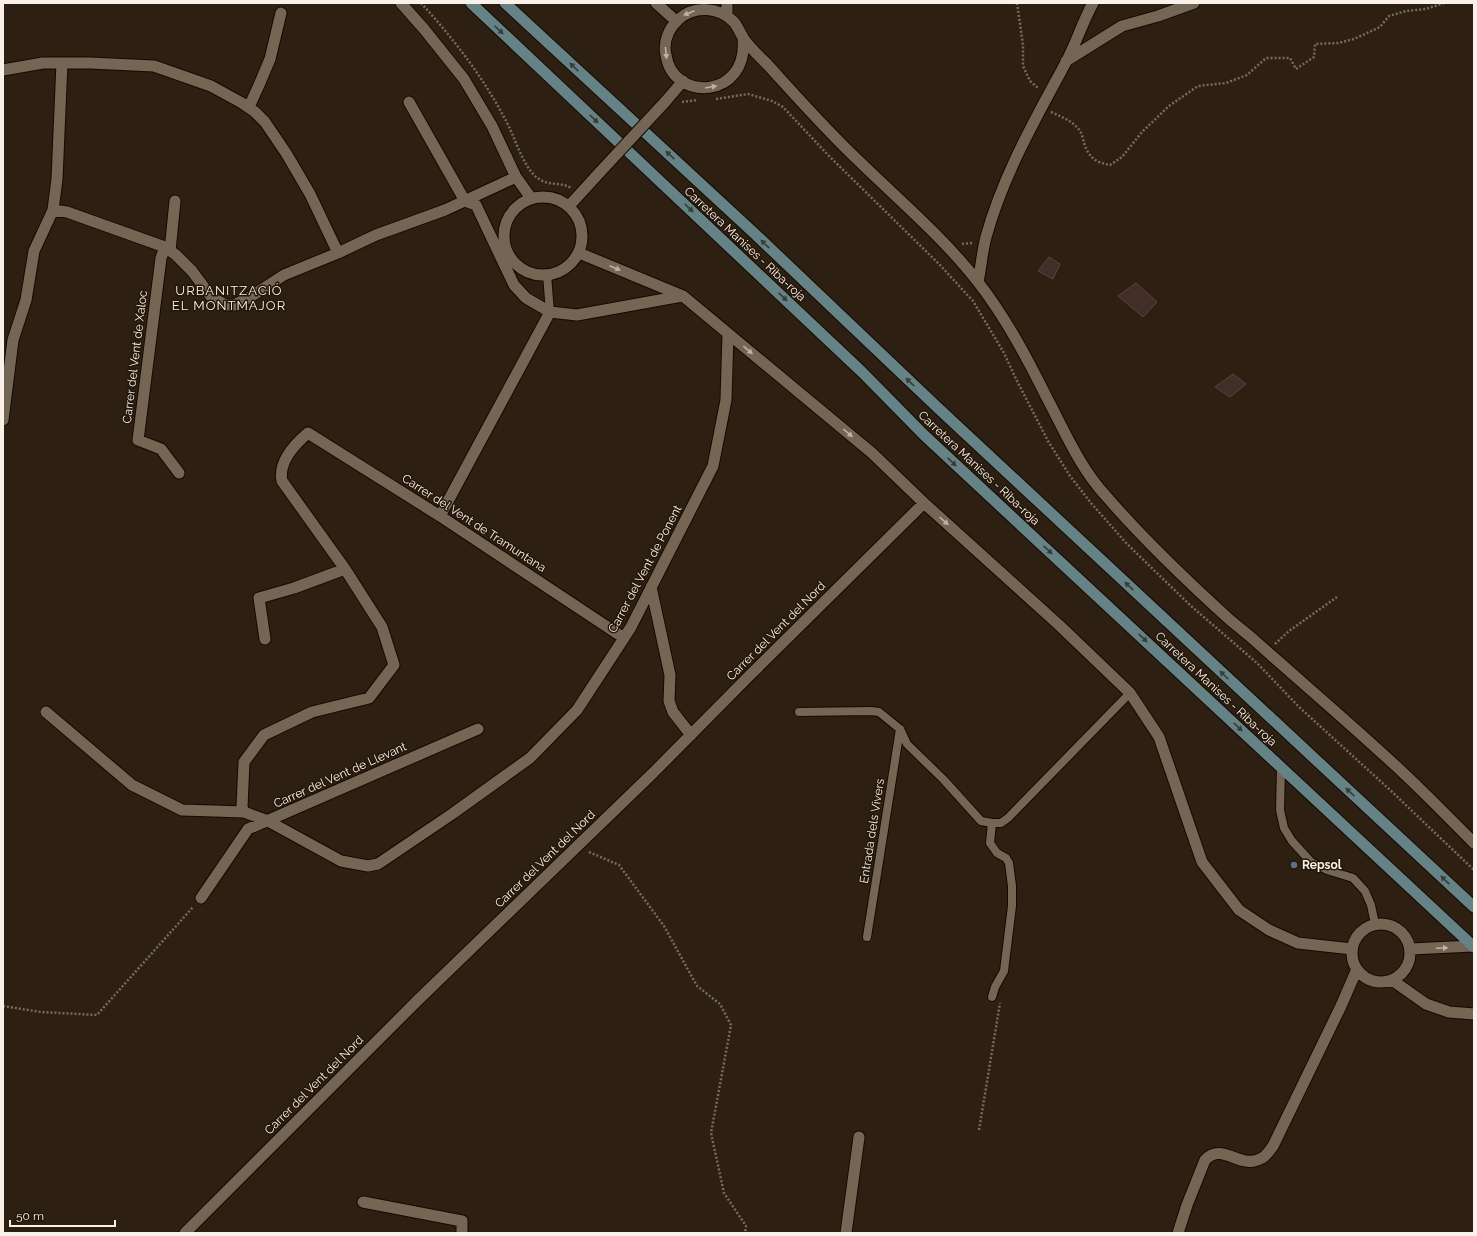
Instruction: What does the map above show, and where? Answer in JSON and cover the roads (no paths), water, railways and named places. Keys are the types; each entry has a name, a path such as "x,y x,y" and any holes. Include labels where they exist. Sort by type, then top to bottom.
{"main road":[{"name":"Carretera Manises - Riba-roja","path":"471,3 862,372 924,435 1474,947"},
{"name":"Carretera Manises - Riba-roja","path":"505,3 755,234 938,408 1474,907"}],"street":[{"path":"401,3 464,79 492,126 516,177 531,198"},
{"path":"656,3 676,21"},
{"path":"728,3 728,16"},
{"path":"978,282 985,239 1000,193 1040,110 1066,61 1084,18 1093,3"},
{"path":"1066,61 1122,26 1158,16 1194,3"},
{"path":"743,38 744,50 742,62 736,72 731,78 717,86 708,88 699,88 683,81 674,74 668,64 665,53 669,31 676,21 685,14 695,10 706,9 718,11 728,16 737,26 743,38 842,144 952,251 978,282 1005,320 1084,467 1102,492 1138,531 1201,592 1399,768 1474,843"},
{"path":"249,107 260,85 270,59 281,14"},
{"path":"3,70 43,63 90,63 154,66 210,86 242,103 249,107 265,122 286,153 310,194 338,253"},
{"path":"3,420 13,340 26,300 34,251 53,210 57,179 62,63"},
{"path":"569,206 683,81"},
{"path":"409,102 465,201 476,205 514,285 526,298 550,312 577,315 683,296"},
{"path":"53,210 67,212 168,249 192,271 212,298 226,305 234,305 252,296 284,275 338,253 376,235 444,210 516,177"},
{"path":"544,196 558,199 569,206 577,215 582,227 583,240 579,253 573,262 564,270 547,275 533,274 520,268 510,257 504,244 504,230 509,216 518,205 531,198 544,196"},
{"path":"168,249 175,201"},
{"name":"Carrer del Vent de Xaloc","path":"168,249 161,258 138,440 160,449 179,473"},
{"path":"579,253 683,296 872,453 924,503 1059,625 1130,694 1159,737 1202,862 1239,910 1269,930 1298,943 1352,949"},
{"path":"440,516 550,312"},
{"name":"Carrer del Vent de Ponent","path":"268,821 341,861 368,866 378,864 485,791 530,758 577,710 631,627 713,466 726,400 728,334"},
{"name":"Carrer del Vent de Tramuntana","path":"345,569 282,481 281,476 284,462 297,443 308,433 440,516 624,638"},
{"name":"Carrer del Vent del Nord","path":"185,1233 419,999 577,846 924,503"},
{"path":"244,812 242,807 244,762 264,735 312,712 369,698 394,665 382,627 345,569 294,588 259,598 265,639"},
{"path":"651,587 670,675 669,701 673,712 690,735"},
{"name":"Carrer del Vent de Llevant","path":"46,712 132,785 182,810 244,812 268,821 478,729"},
{"path":"201,898 248,829 268,821"},
{"path":"1375,924 1390,924 1400,930 1407,938 1411,949 1407,968 1401,975 1392,980 1379,982 1366,978 1353,963 1352,949 1355,939 1361,931 1370,925 1375,924"},
{"path":"1411,949 1474,947"},
{"path":"1178,1233 1187,1205 1205,1160 1209,1156 1220,1153 1247,1162 1254,1162 1264,1158 1272,1146 1341,1006 1357,969"},
{"path":"1392,980 1426,1004 1449,1012 1474,1014"},
{"path":"846,1233 859,1137"},
{"path":"363,1202 462,1221 462,1233"}],"lane":[{"path":"547,275 550,312"},
{"path":"799,712 879,712 900,729 907,744 944,780 981,821 1001,823 1008,818 1130,694"},
{"name":"Entrada dels Vivers","path":"867,937 900,729"},
{"path":"1281,766 1280,810 1284,828 1292,841 1311,862 1327,870 1353,878 1365,891 1371,905 1375,924"},
{"path":"992,823 990,843 997,853 1006,858 1009,863 1012,886 1012,906 1004,971 995,987 992,997"}],"place":[{"name":"Repsol","path":"1294,865"}],"district":[{"name":"URBANITZACIÓ EL MONTMAJOR","path":"229,298"}]}
